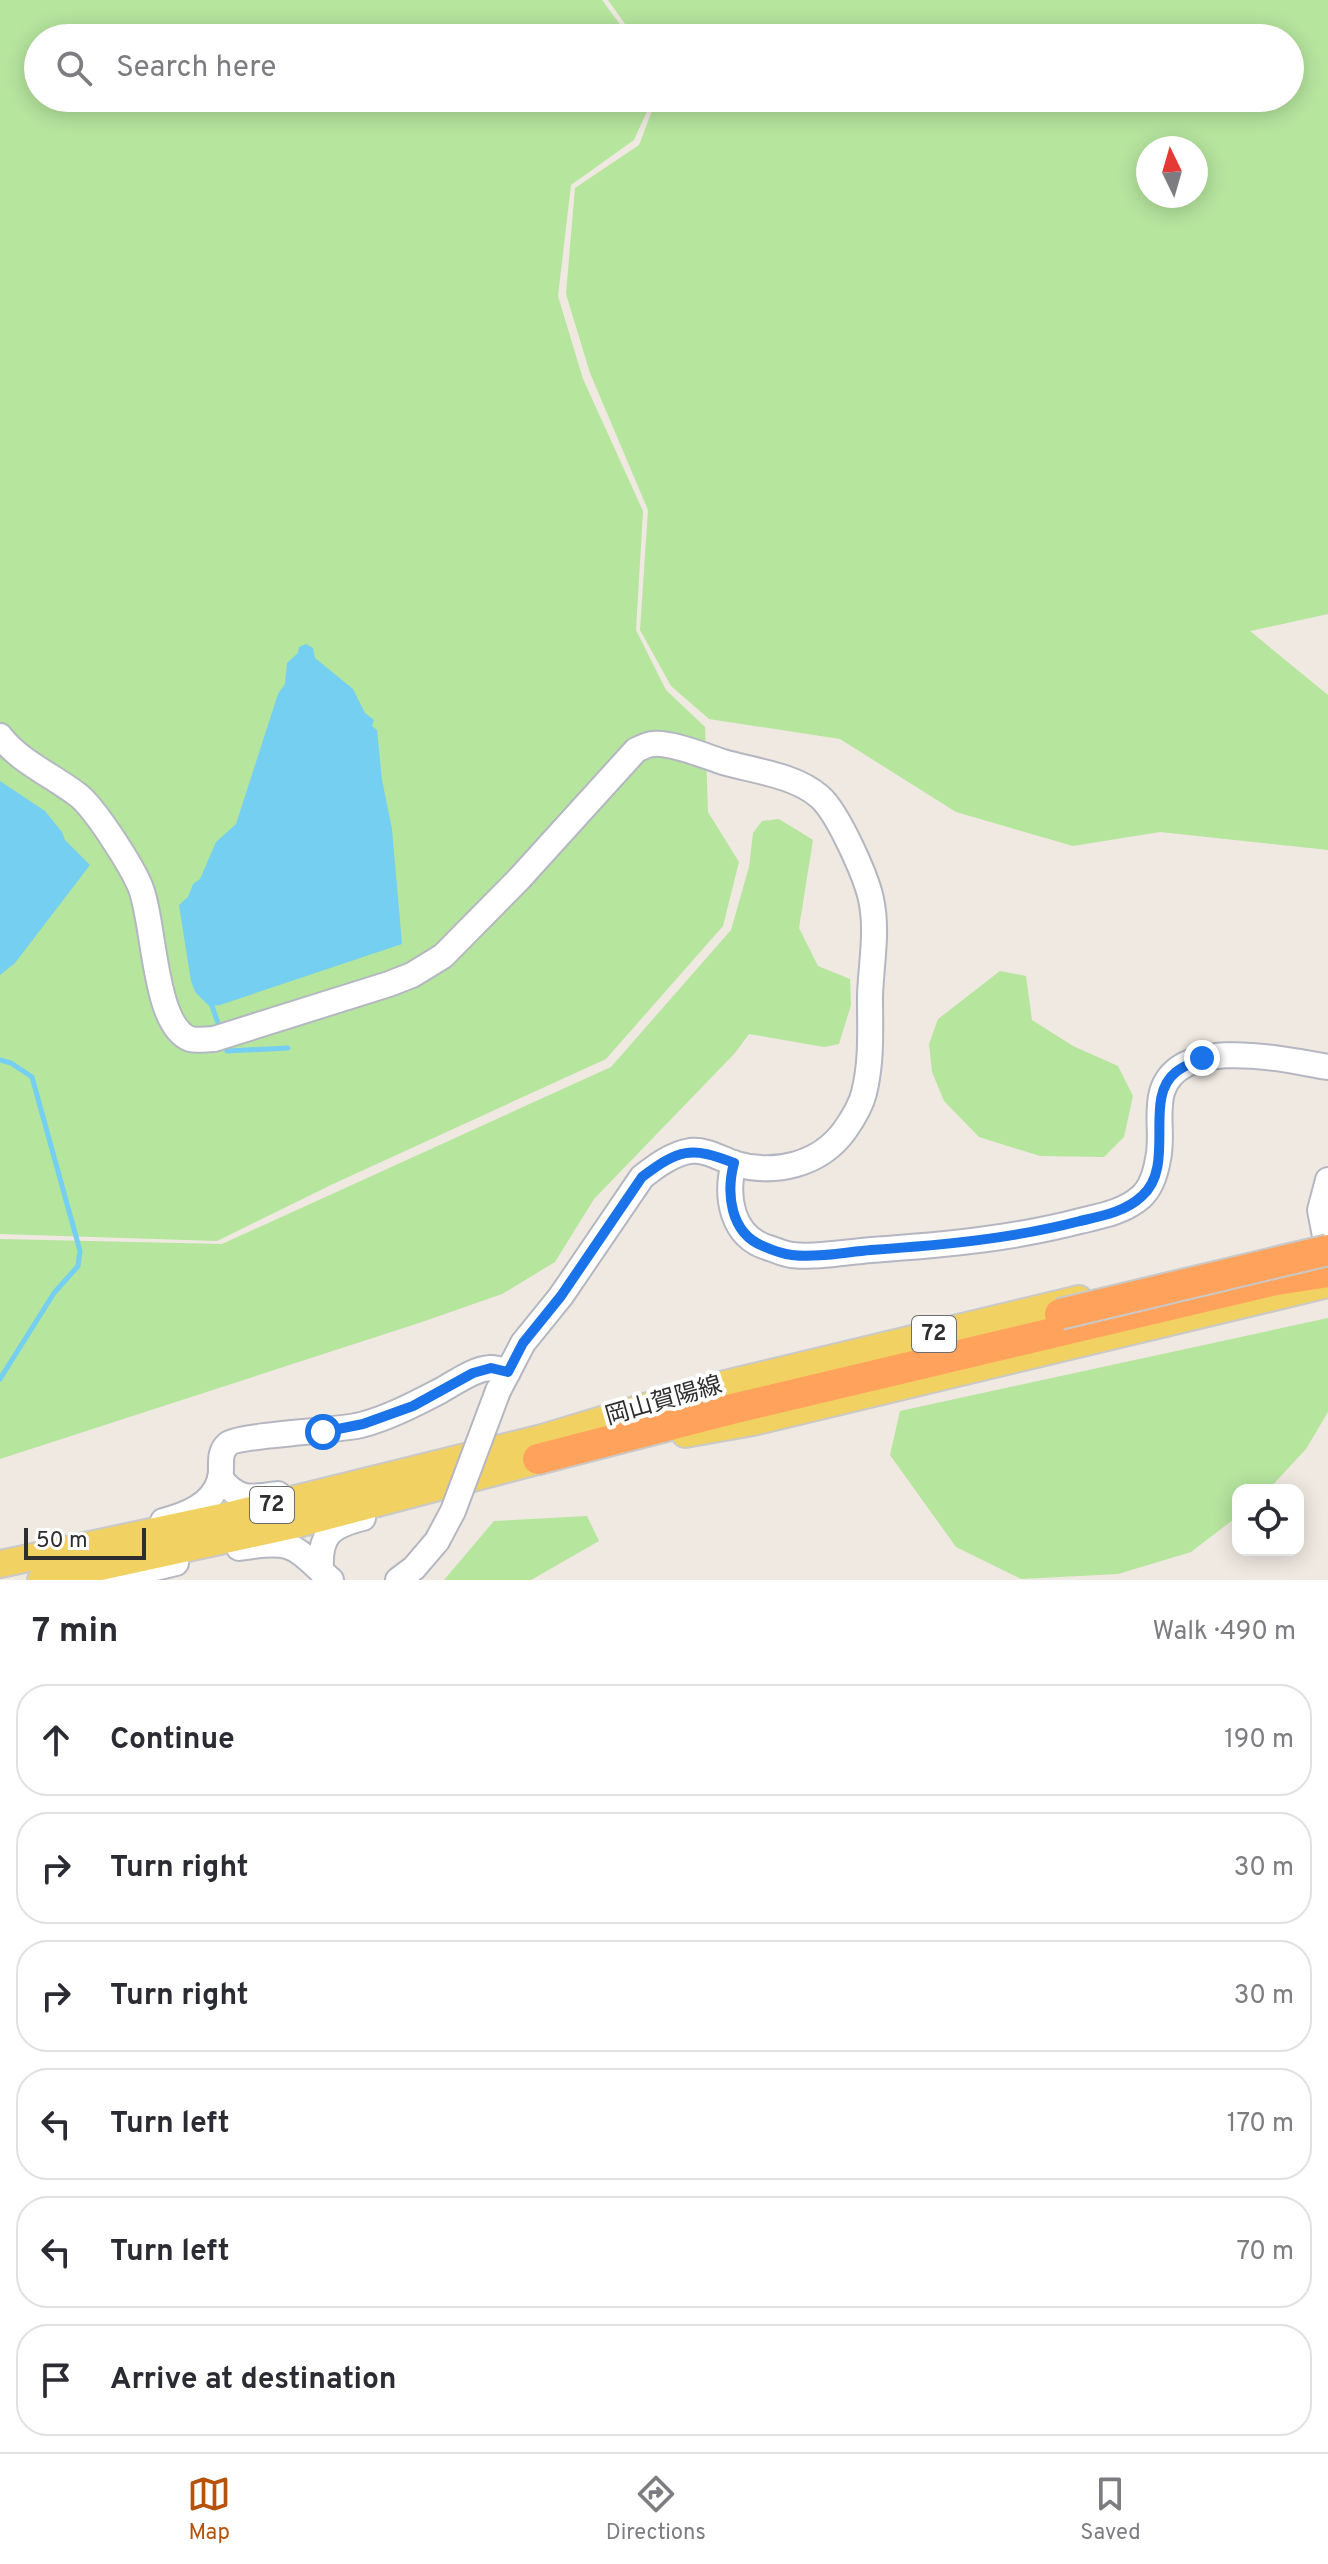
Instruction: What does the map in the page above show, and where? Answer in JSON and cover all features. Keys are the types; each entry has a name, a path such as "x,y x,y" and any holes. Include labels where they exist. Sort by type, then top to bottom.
{"highway":[{"name":"72","path":"540,1449 715,1400 1327,1246"},
{"name":"72","path":"540,1449 732,1409 1235,1289 1328,1272"}],"main road":[{"name":"岡山賀陽線","path":"41,1580 298,1524 455,1482 704,1389 1327,1246"},
{"name":"岡山賀陽線","path":"0,1564 226,1516 428,1466 753,1422 1328,1284"}],"street":[{"path":"0,736 39,770 80,796 111,837 140,885 150,923 160,991 169,1017 177,1030 191,1040 214,1039 389,984 412,975 443,956 519,879 636,750 653,744 800,785 819,796 829,808 852,850 871,897 875,924 870,994 871,1049 864,1096 844,1132 819,1155 778,1169 756,1168 705,1152 690,1151 660,1164 642,1177 561,1296 523,1343 503,1382 453,1511 437,1541 414,1568 398,1580"},
{"path":"734,1163 728,1184 732,1208 741,1229 760,1245 793,1255 967,1243 1032,1234 1117,1212 1142,1196 1156,1168 1161,1147 1162,1091 1173,1073 1202,1058 1245,1055 1328,1067"},
{"path":"1327,1246 1320,1210 1328,1180"},
{"path":"80,1549 129,1529 182,1516 210,1498 220,1478 220,1458 228,1444 243,1438 323,1432 363,1424 413,1406 473,1373 491,1368 503,1382"},
{"path":"220,1478 232,1492 251,1498 276,1495 375,1470 410,1464 428,1466"},
{"path":"326,1575 320,1554 330,1531 340,1524 424,1503 455,1482"},
{"path":"67,1575 114,1578 273,1543 293,1547 326,1575"}],"green space":[{"path":"0,0 602,0 620,24 24,24 24,112 647,112 634,140 571,185 558,296 583,379 643,511 636,630 666,690 705,727 708,812 739,862 723,926 606,1059 333,1184 217,1241 0,1234"},
{"path":"608,0 1328,0 1328,614 1250,631 1328,695 1328,850 1160,832 1073,846 956,812 840,739 709,719 671,686 640,630 648,510 590,373 566,294 575,188 639,145 652,112 1304,112 1304,24 625,24"},
{"path":"779,819 813,840 799,928 818,966 850,979 851,1005 839,1044 824,1047 749,1034 735,1053 594,1199 555,1262 502,1294 0,1459 0,1239 222,1244 611,1067 731,930 749,867 753,833 762,821"},
{"path":"1000,971 1026,976 1032,1020 1073,1046 1118,1066 1133,1096 1124,1137 1104,1157 1040,1156 979,1137 944,1101 932,1072 929,1044 938,1019"},
{"path":"1328,1318 1328,1412 1306,1449 1274,1484 1232,1484 1232,1521 1191,1552 1118,1574 1021,1579 956,1547 890,1455 900,1411"},
{"path":"587,1516 599,1541 531,1580 444,1580 494,1521"}],"water":[{"path":"306,644 313,648 315,658 353,689 365,713 374,720 372,726 377,730 382,780 392,829 402,944 220,1005 209,1006 195,992 191,981 179,905 200,879 216,842 236,824 278,694 285,684 287,663 298,653 299,647"},
{"path":"0,781 45,811 65,840 90,865 15,963 0,975"}],"waterway":[{"path":"211,1003 220,1029"},
{"path":"226,1047 227,1051 288,1048"},
{"path":"0,1060 11,1063 32,1077 80,1251 78,1266 54,1293 0,1379"}],"route":[{"path":"323,1432 363,1424 413,1406 473,1373 491,1368 508,1372 523,1343 561,1296 642,1177 675,1156 690,1151 705,1152 734,1163 728,1184 732,1208 741,1229 760,1245 793,1255 967,1243 1032,1234 1117,1212 1142,1196 1156,1168 1161,1147 1162,1091 1173,1073 1202,1058"}]}
